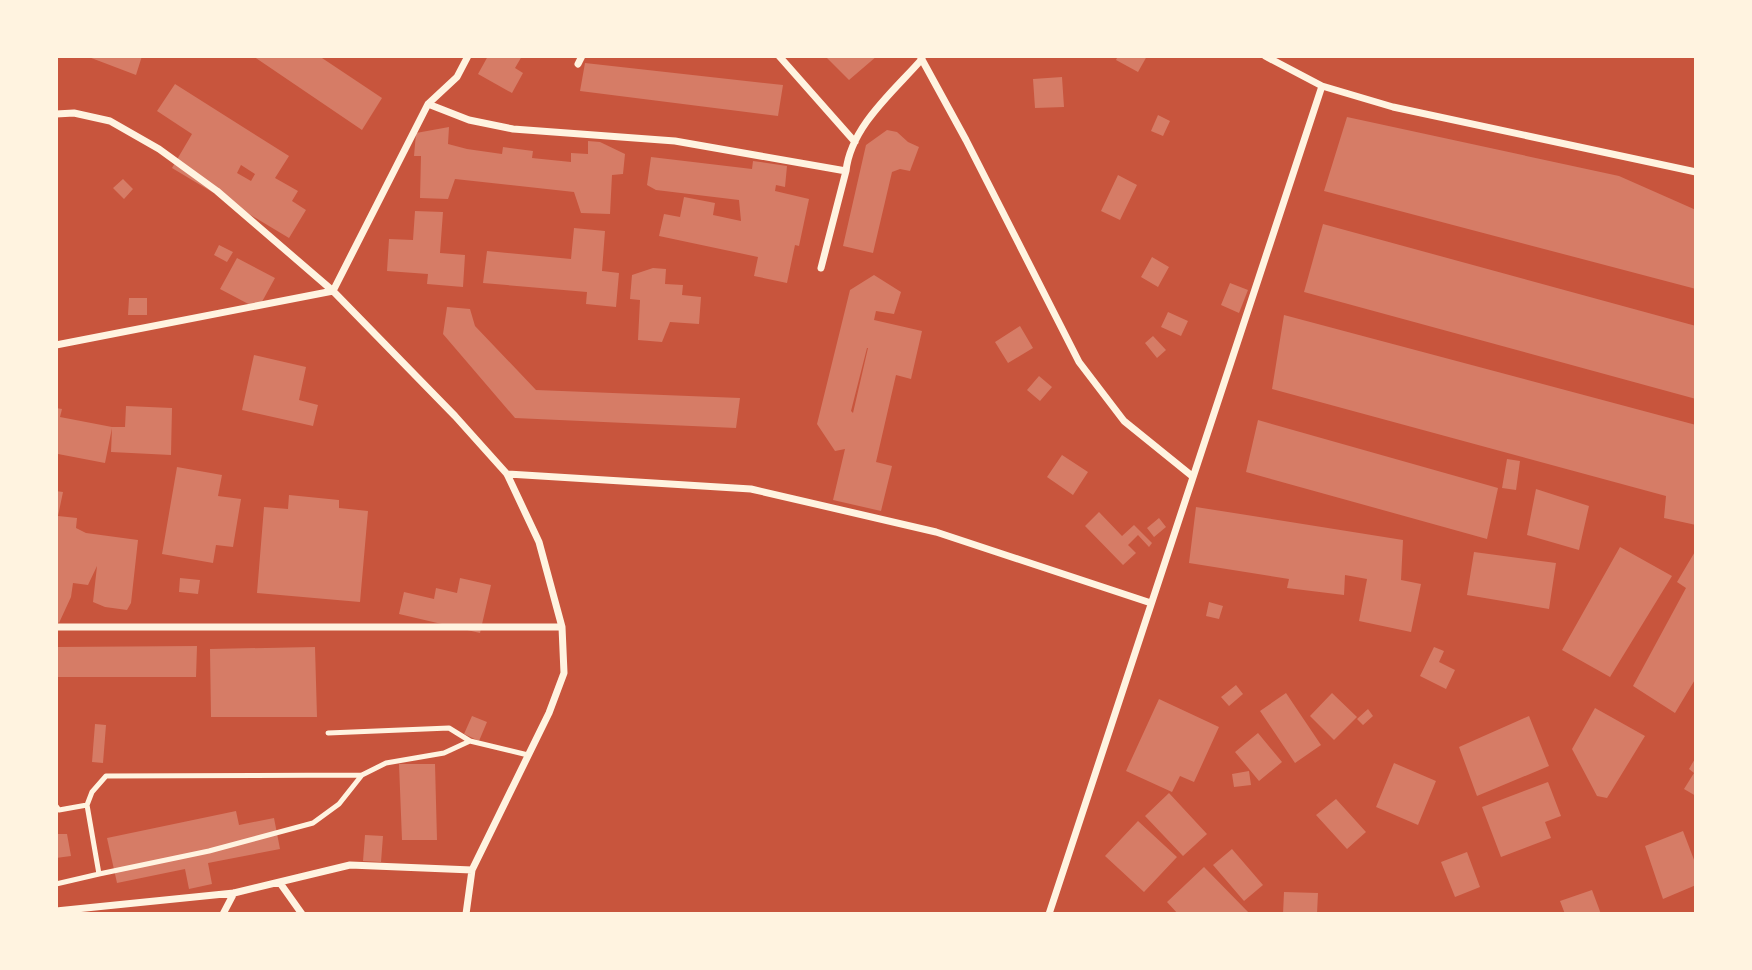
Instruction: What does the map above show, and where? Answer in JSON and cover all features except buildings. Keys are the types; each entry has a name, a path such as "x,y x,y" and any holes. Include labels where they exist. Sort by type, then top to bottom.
{"street":[{"path":"333,291 429,104 457,77 468,56"},
{"path":"779,56 855,142"},
{"path":"1265,56 1322,86 1393,107 1696,172"},
{"path":"821,268 846,171 847,157 863,127 921,58 1079,362 1124,421 1192,476"},
{"path":"1049,914 1322,86"},
{"path":"429,104 469,120 513,129 675,141 846,171"},
{"path":"56,114 74,113 110,121 159,149 217,191 333,291 455,416 507,474 539,542 562,627 564,673 549,713 472,870 466,914"},
{"path":"56,345 333,291"},
{"path":"507,474 751,489 936,532 1151,603"},
{"path":"56,627 562,627"},
{"path":"56,911 234,893 351,866 472,870"},
{"path":"280,883 302,914"},
{"path":"223,914 234,893"}],"lane":[{"path":"328,733 449,728 470,741 528,755"},
{"path":"56,884 209,850 313,823 339,804 362,775 386,763 444,753 470,741"},
{"path":"99,874 87,805 92,792 106,776 362,775"},
{"path":"56,806 59,810 87,805"}]}
